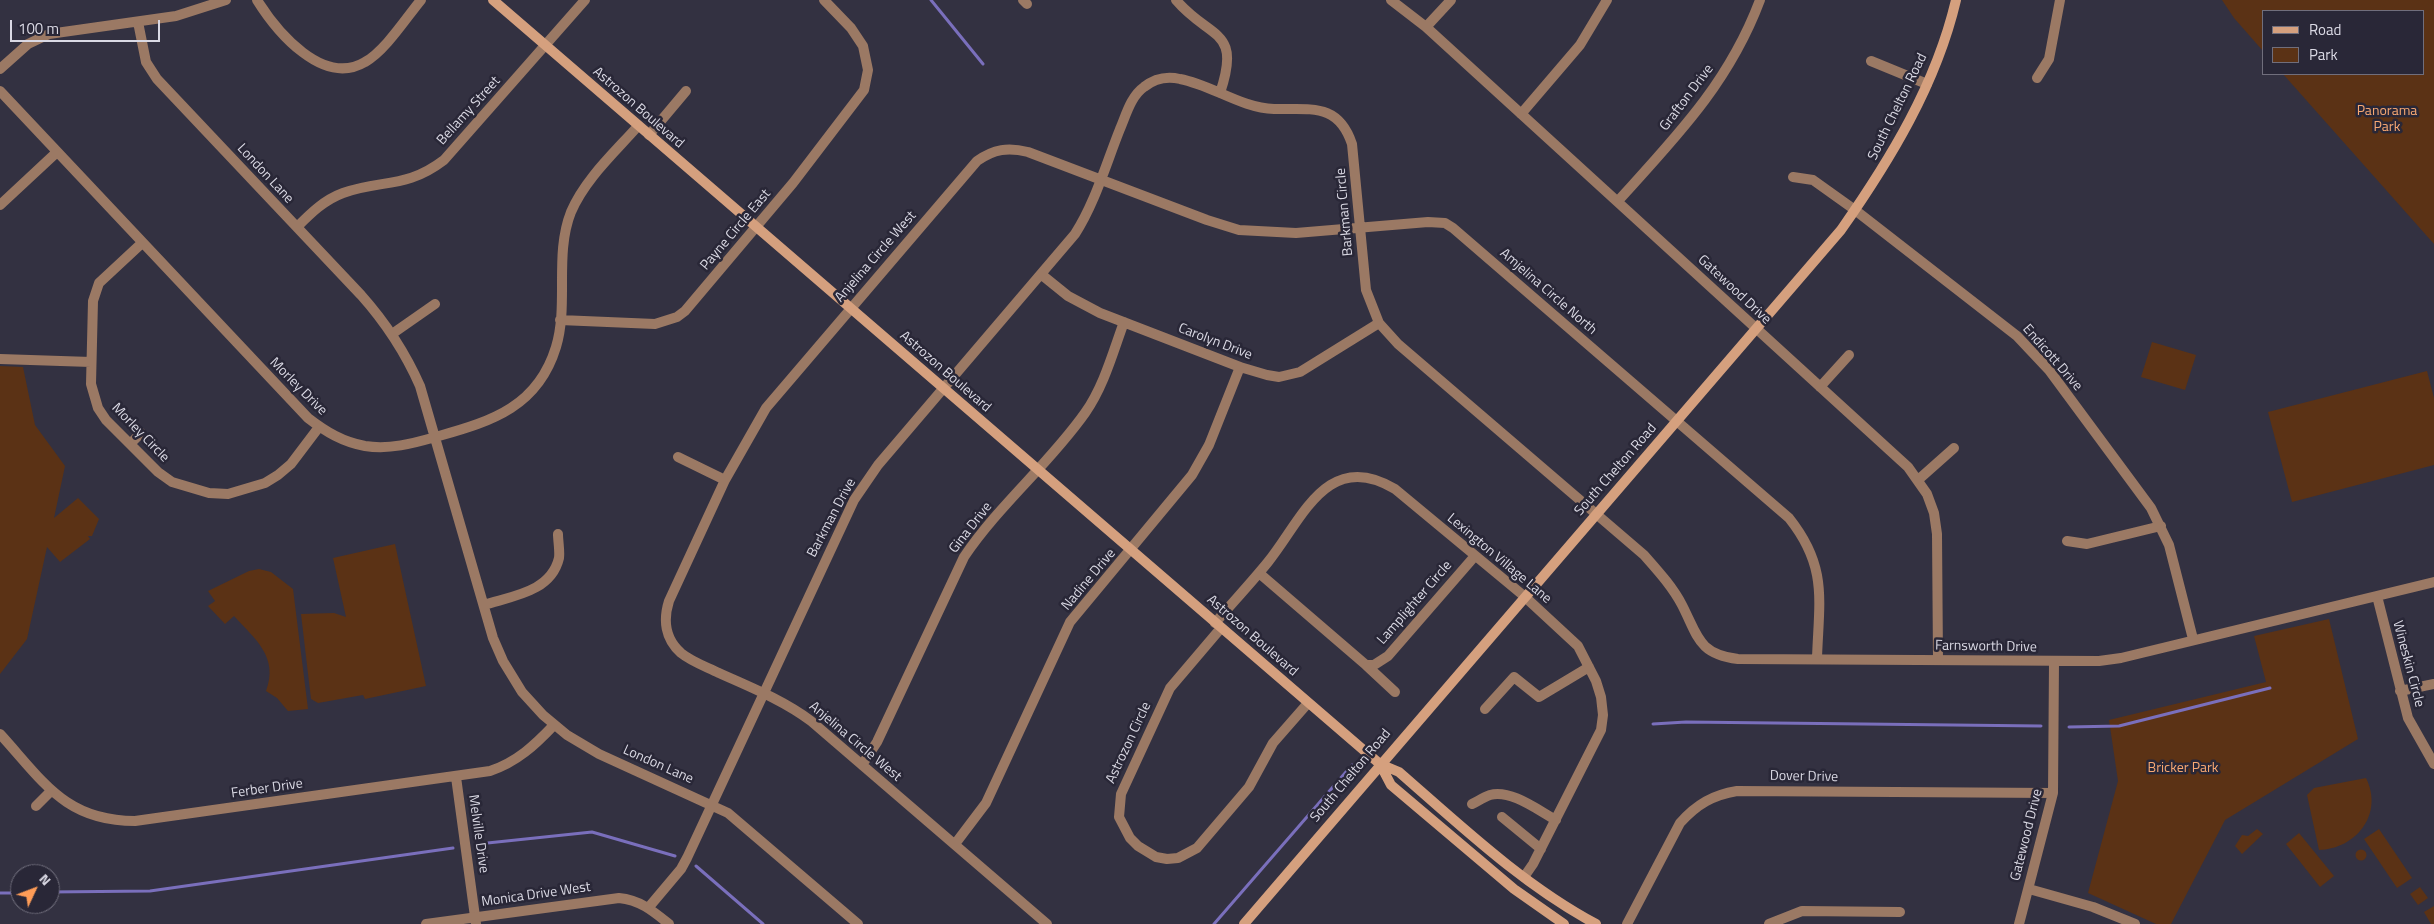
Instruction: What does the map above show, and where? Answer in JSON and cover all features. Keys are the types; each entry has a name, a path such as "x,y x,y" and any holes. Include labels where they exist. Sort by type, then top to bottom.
{"main road":[{"name":"Astrozon Boulevard","path":"493,0 1380,764 1398,772 1524,877 1554,899 1596,924"},
{"name":"South Chelton Road","path":"1244,924 1524,596 1824,251 1879,176 1902,136 1928,84 1956,0"},
{"name":"Astrozon Boulevard","path":"1380,764 1391,785 1514,889 1564,924"}],"street":[{"path":"0,69 28,44 49,34 195,12 226,0"},
{"path":"257,0 276,27 311,58 321,64 343,68 365,62 375,54 421,0"},
{"name":"Bellamy Street","path":"297,227 317,208 342,193 406,180 432,169 455,149 585,0"},
{"name":"Payne Circle East","path":"560,320 655,324 676,317 685,311 756,227 803,170 819,146 864,90 867,81 866,58 858,37 824,0"},
{"path":"1176,0 1190,14 1217,33 1226,48 1229,66 1220,93"},
{"name":"Gatewood Drive","path":"1391,0 1426,27 1908,467 1927,494 1934,513 1938,660"},
{"path":"1426,27 1451,0"},
{"path":"1521,114 1580,45 1607,0"},
{"name":"Grafton Drive","path":"1618,201 1705,101 1750,26 1760,0"},
{"path":"2037,78 2049,59 2060,0"},
{"name":"London Lane","path":"138,22 143,50 150,70 370,305 392,334 420,386 493,638 512,678 533,705 567,736 599,754 712,804 738,820 858,924"},
{"path":"1871,61 1928,84"},
{"name":"Barkman Circle","path":"1099,180 1130,106 1143,87 1160,79 1169,78 1192,82 1263,108 1311,108 1322,110 1337,118 1349,134 1352,144 1366,290 1379,323 1398,344 1596,515"},
{"name":"Morley Drive","path":"0,91 299,409 319,427 334,436 350,442 381,448 412,444 494,420 518,404 538,383 557,345 564,240 572,210 587,185 638,126"},
{"path":"649,135 686,91"},
{"name":"Anjelina Circle West","path":"1047,924 801,713 681,653 668,636 665,626 669,601 725,480 756,424 776,394 977,161 994,150 1017,149 1099,180"},
{"path":"0,206 57,152"},
{"name":"Endicott Drive","path":"1793,177 1813,180 1855,210 2017,336 2033,352 2151,508 2169,545 2194,639"},
{"name":"Amjelina Circle North","path":"1099,180 1239,230 1296,233 1428,222 1445,223 1453,228 1789,518 1811,551 1817,569 1820,598 1818,658"},
{"name":"Barkman Drive","path":"649,907 681,869 854,500 878,465 1042,275 1081,225 1090,207 1099,180"},
{"name":"Morley Circle","path":"142,242 105,276 93,300 91,384 98,408 130,444 158,472 172,482 209,493 228,494 266,483 278,475 291,464 319,427"},
{"name":"Carolyn Drive","path":"1042,275 1078,302 1124,322 1240,367 1279,376 1300,372 1379,323"},
{"path":"392,334 435,304"},
{"name":"Gina Drive","path":"862,765 877,742 964,557 982,533 1086,412 1101,383 1124,322"},
{"path":"1820,387 1849,355"},
{"path":"0,359 91,362"},
{"name":"Nadine Drive","path":"955,844 986,803 1070,622 1183,488 1202,459 1240,367"},
{"path":"130,444 141,434"},
{"path":"1918,480 1954,448"},
{"path":"678,458 725,480"},
{"name":"Lexington Village Lane","path":"1218,625 1258,573 1269,562 1294,523 1322,490 1341,480 1352,478 1374,479 1395,489 1474,557 1524,596 1578,646 1601,697 1602,730 1541,849 1524,877"},
{"name":"Farnsworth Drive","path":"1596,515 1644,555 1664,578 1681,604 1696,637 1706,649 1720,657 1738,659 2099,661 2121,658 2434,582"},
{"path":"2067,541 2087,544 2161,526"},
{"path":"484,605 527,592 542,584 559,557 558,534"},
{"name":"Lamplighter Circle","path":"1366,665 1374,665 1388,656 1474,557"},
{"path":"1258,573 1395,692"},
{"name":"Wineskin Circle","path":"2377,596 2408,718 2434,764"},
{"name":"Astrozon Circle","path":"1218,625 1170,688 1121,794 1119,817 1130,838 1138,846 1156,857 1167,859 1178,858 1197,848 1249,788 1273,743 1308,703"},
{"name":"Gatewood Drive","path":"2019,924 2053,794 2054,662"},
{"path":"1485,709 1514,677 1539,698 1589,667"},
{"path":"2400,691 2434,684"},
{"name":"Ferber Drive","path":"0,734 51,791 64,802 105,820 135,821 456,777 502,767 533,747 554,725"},
{"name":"Melville Drive","path":"456,777 476,921"},
{"path":"36,806 51,791"},
{"name":"Dover Drive","path":"1627,924 1680,823 1692,810 1720,794 1737,791 2053,794"},
{"path":"1472,804 1492,795 1500,795 1521,801 1556,820"},
{"path":"1502,817 1541,849"},
{"path":"2029,889 2093,907 2135,924"},
{"name":"Monica Drive West","path":"426,924 476,921 619,898 628,899 649,907"},
{"path":"649,907 669,924"},
{"path":"1768,924 1802,911 1900,912"}],"green space":[{"name":"Panorama Park","path":"2222,0 2434,0 2434,244 2284,75 2424,75 2424,10 2262,10 2262,50 2234,18"},
{"path":"2152,342 2196,355 2185,390 2141,377"},
{"path":"0,366 23,367 35,425 65,466 54,518 78,498 99,519 92,536 88,536 90,539 60,562 47,547 27,639 0,674"},
{"path":"2427,371 2434,398 2434,465 2292,502 2268,412"},
{"path":"395,544 426,686 365,699 363,695 318,703 311,699 301,614 334,613 346,617 333,558"},
{"path":"259,569 271,572 293,589 308,709 288,711 277,698 266,691 269,668 263,649 234,616 225,624 208,606 215,601 208,591 249,571"},
{"name":"Bricker Park","path":"2329,619 2358,739 2225,820 2171,924 2156,924 2088,893 2118,781 2109,720 2266,682 2254,636"},
{"path":"2366,778 2371,791 2371,804 2369,816 2363,827 2355,836 2344,843 2332,848 2319,850 2307,795 2314,788"},
{"path":"2257,829 2263,834 2242,854 2235,846 2242,835 2248,836"},
{"path":"2379,829 2412,878 2397,888 2364,839"},
{"path":"2299,833 2334,876 2320,887 2286,844"},
{"path":"2361,849 2367,855 2361,861 2355,855"},
{"path":"2420,887 2428,898 2418,905 2410,894"},
{"path":"2434,906 2434,924 2431,924 2424,912"}],"waterway":[{"path":"931,0 983,64"},
{"path":"2069,727 2119,726 2270,688"},
{"path":"1653,724 1686,722 2041,726"},
{"path":"1214,924 1352,765"},
{"path":"478,844 592,832 675,856"},
{"path":"60,892 150,891 453,848"},
{"path":"696,866 763,924"},
{"path":"0,893 10,893"}]}
